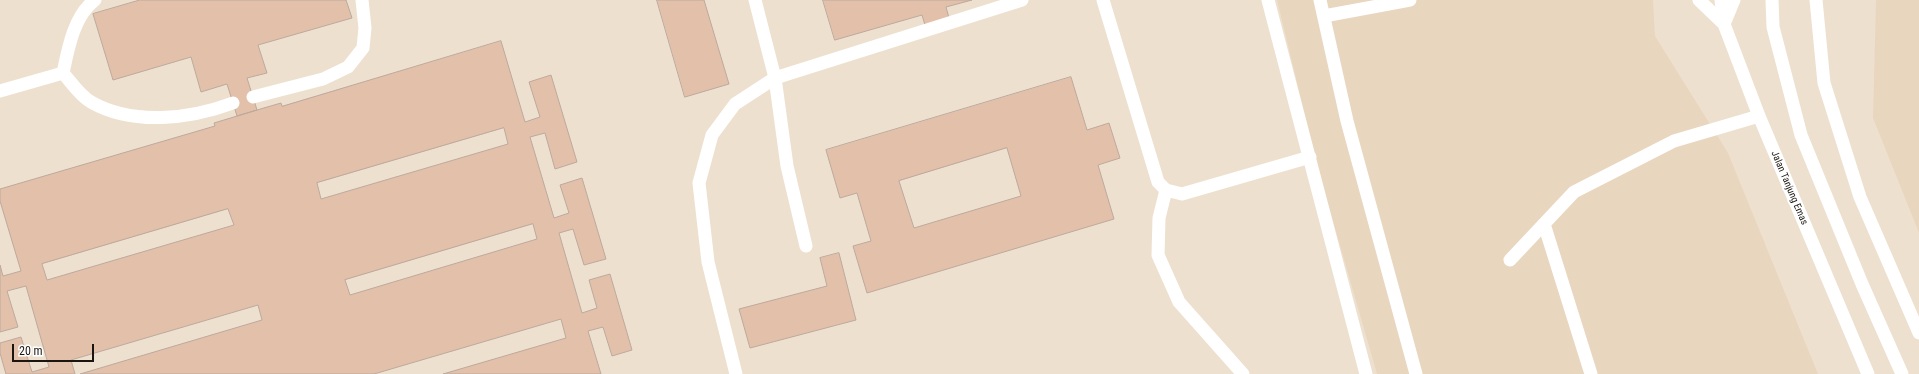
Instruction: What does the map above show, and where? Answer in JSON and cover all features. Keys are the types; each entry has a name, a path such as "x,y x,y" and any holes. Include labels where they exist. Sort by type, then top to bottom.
{"lane":[{"path":"63,73 70,38 88,5 95,0"},
{"path":"253,97 323,79 348,66 363,48 365,28 362,0"},
{"path":"755,0 775,78 787,166 806,246"},
{"path":"736,374 708,262 699,183 712,135 736,104 775,78 1022,0"},
{"path":"1103,0 1158,182 1166,190 1182,194 1310,158"},
{"path":"1268,0 1366,374"},
{"path":"1320,0 1347,121 1416,374"},
{"path":"1324,16 1410,0"},
{"path":"1699,0 1724,24"},
{"path":"1721,0 1724,24"},
{"path":"1724,24 1734,0"},
{"path":"1772,0 1773,27 1801,135 1862,284 1902,374"},
{"path":"1816,0 1824,83 1860,197 1919,333"},
{"name":"Jalan Tanjung Emas","path":"1724,24 1759,116 1868,374"},
{"path":"0,91 63,73"},
{"path":"63,73 89,101 122,115 182,117 213,110 234,103"},
{"path":"1510,260 1574,192 1674,141 1759,116"},
{"path":"1166,190 1159,218 1158,255 1179,302 1243,374"},
{"path":"1544,224 1591,374"}],"shaded area":[{"path":"1277,0 1653,0 1655,36 1728,153 1818,374 1377,374 1318,169"},
{"path":"1876,0 1919,0 1919,233 1873,118"}],"building":[{"path":"140,0 346,0 352,18 258,45 267,73 247,78 257,110 237,116 227,84 201,92 191,57 113,80 93,14"},
{"path":"657,0 704,0 729,84 685,97"},
{"path":"823,0 972,0 946,7 949,18 925,25 922,15 835,40"},
{"path":"501,41 525,122 540,117 529,82 551,75 577,162 555,169 545,133 530,137 554,218 569,213 560,185 582,178 606,259 584,265 573,229 559,233 582,313 597,308 589,280 610,274 632,350 612,356 603,327 588,331 601,374 443,374 566,338 561,319 374,374 80,374 262,320 258,305 71,360 75,374 6,374 0,353 0,343 21,337 32,372 49,367 26,286 7,291 18,327 0,332 0,265 3,276 21,271 0,201 0,189 215,126 214,123 257,110 281,103 282,106","holes":["504,128 508,144 321,199 317,183","228,209 234,225 47,280 42,264","533,224 537,239 350,295 345,280"]},
{"path":"1071,77 1087,130 1109,123 1120,158 1098,165 1114,219 867,293 853,246 871,241 857,193 840,198 826,150","holes":["1007,148 1021,196 914,228 899,181"]},
{"path":"839,253 856,320 750,348 739,309 827,286 820,258"}]}
